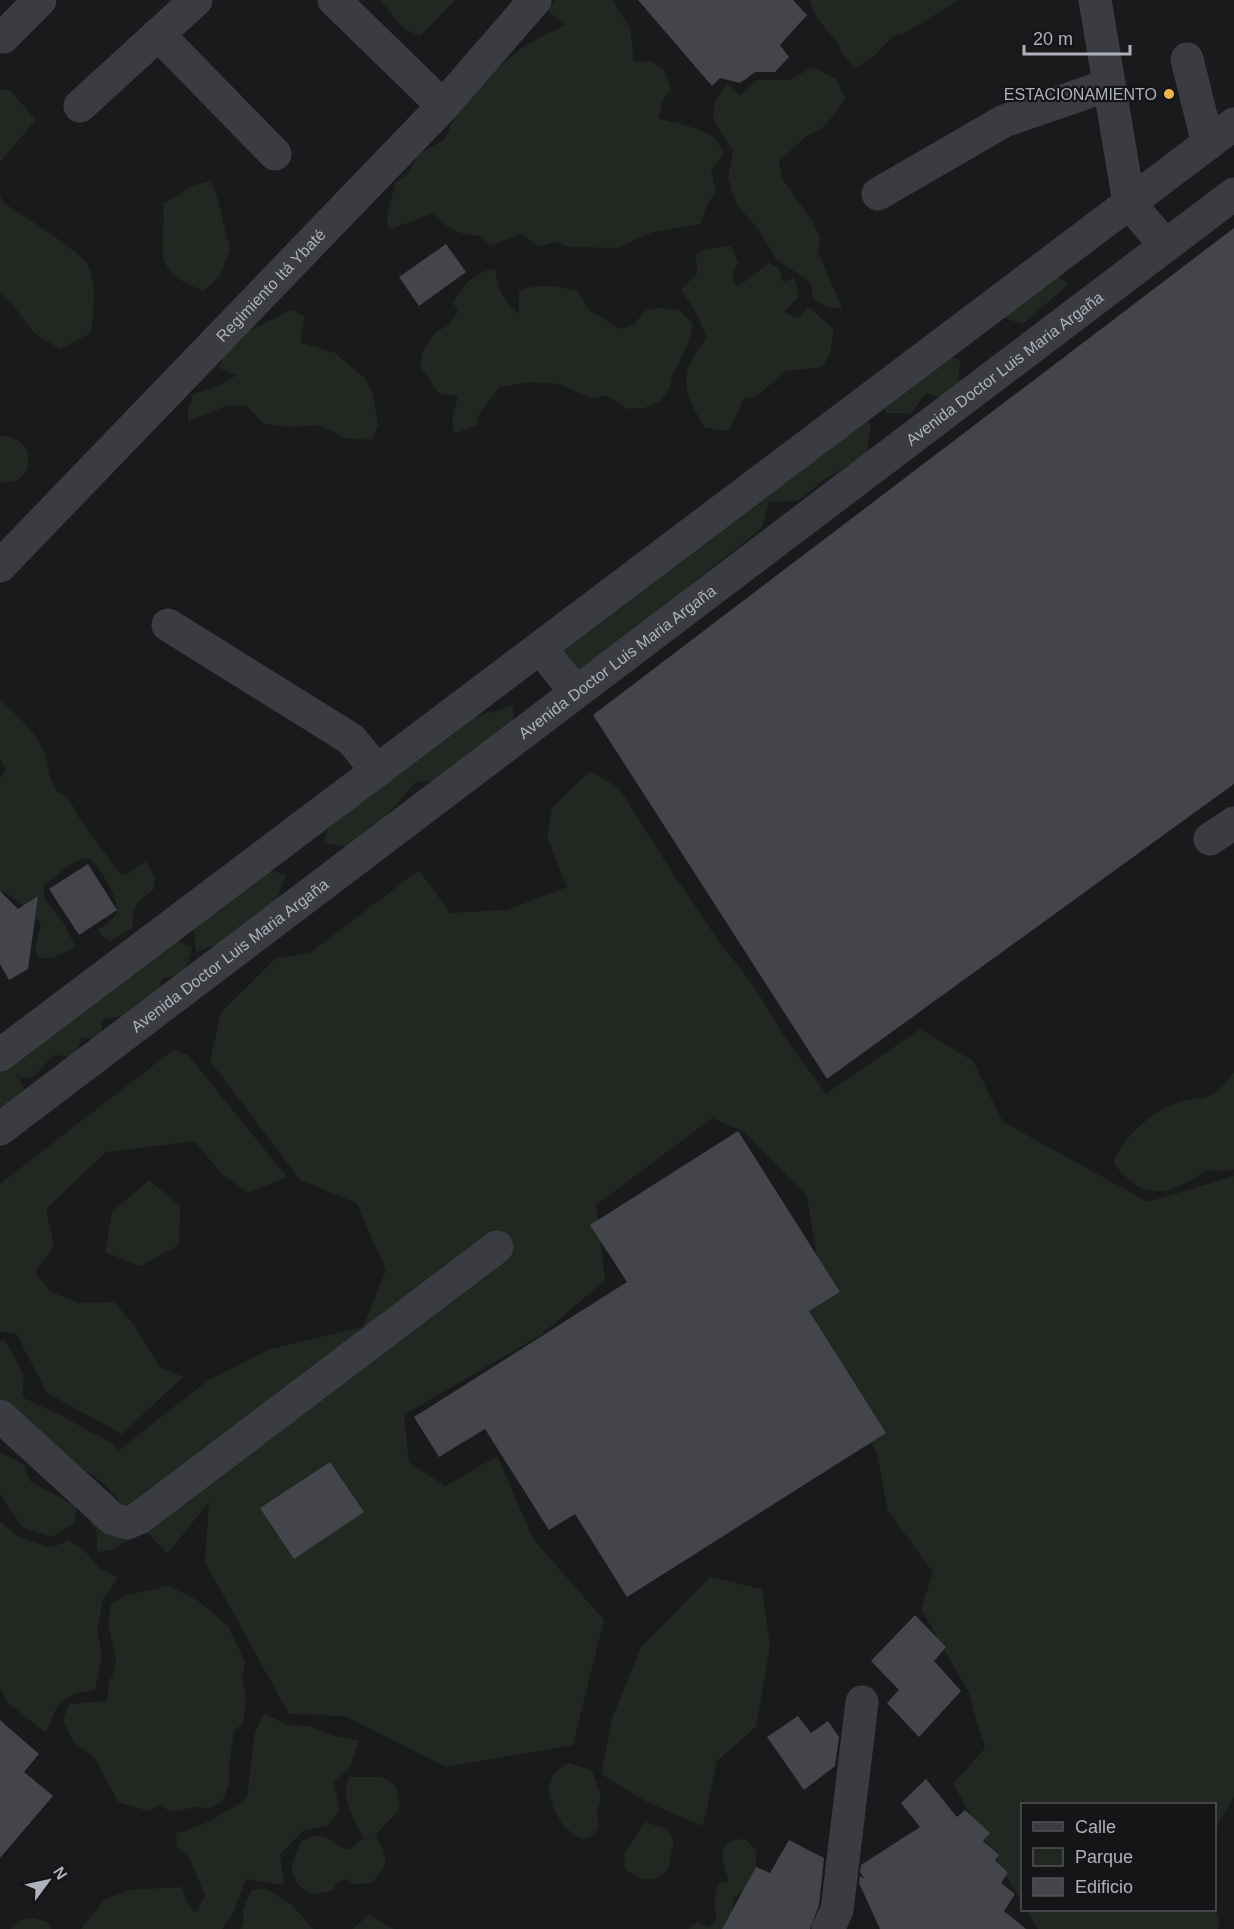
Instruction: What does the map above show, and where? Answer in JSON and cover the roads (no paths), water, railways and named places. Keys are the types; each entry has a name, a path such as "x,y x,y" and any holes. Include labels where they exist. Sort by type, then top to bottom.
{"street":[{"path":"3,37 40,0"},
{"path":"80,106 196,0"},
{"path":"334,0 443,106"},
{"name":"Regimiento Itá Ybaté","path":"0,566 443,106 535,0"},
{"path":"1095,0 1129,204 1166,246"},
{"path":"158,34 274,154"},
{"path":"1187,59 1208,144"},
{"path":"878,194 1004,121 1109,85"},
{"path":"0,1054 1234,124"},
{"name":"Avenida Doctor Luis Maria Argaña","path":"0,1129 1234,194"},
{"path":"168,625 351,739 376,771"},
{"path":"540,648 576,692"},
{"path":"0,1416 112,1519 127,1523 139,1518 497,1247"},
{"path":"828,1929 837,1910 862,1702"}],"place":[{"name":"ESTACIONAMIENTO","path":"1169,94"}]}
